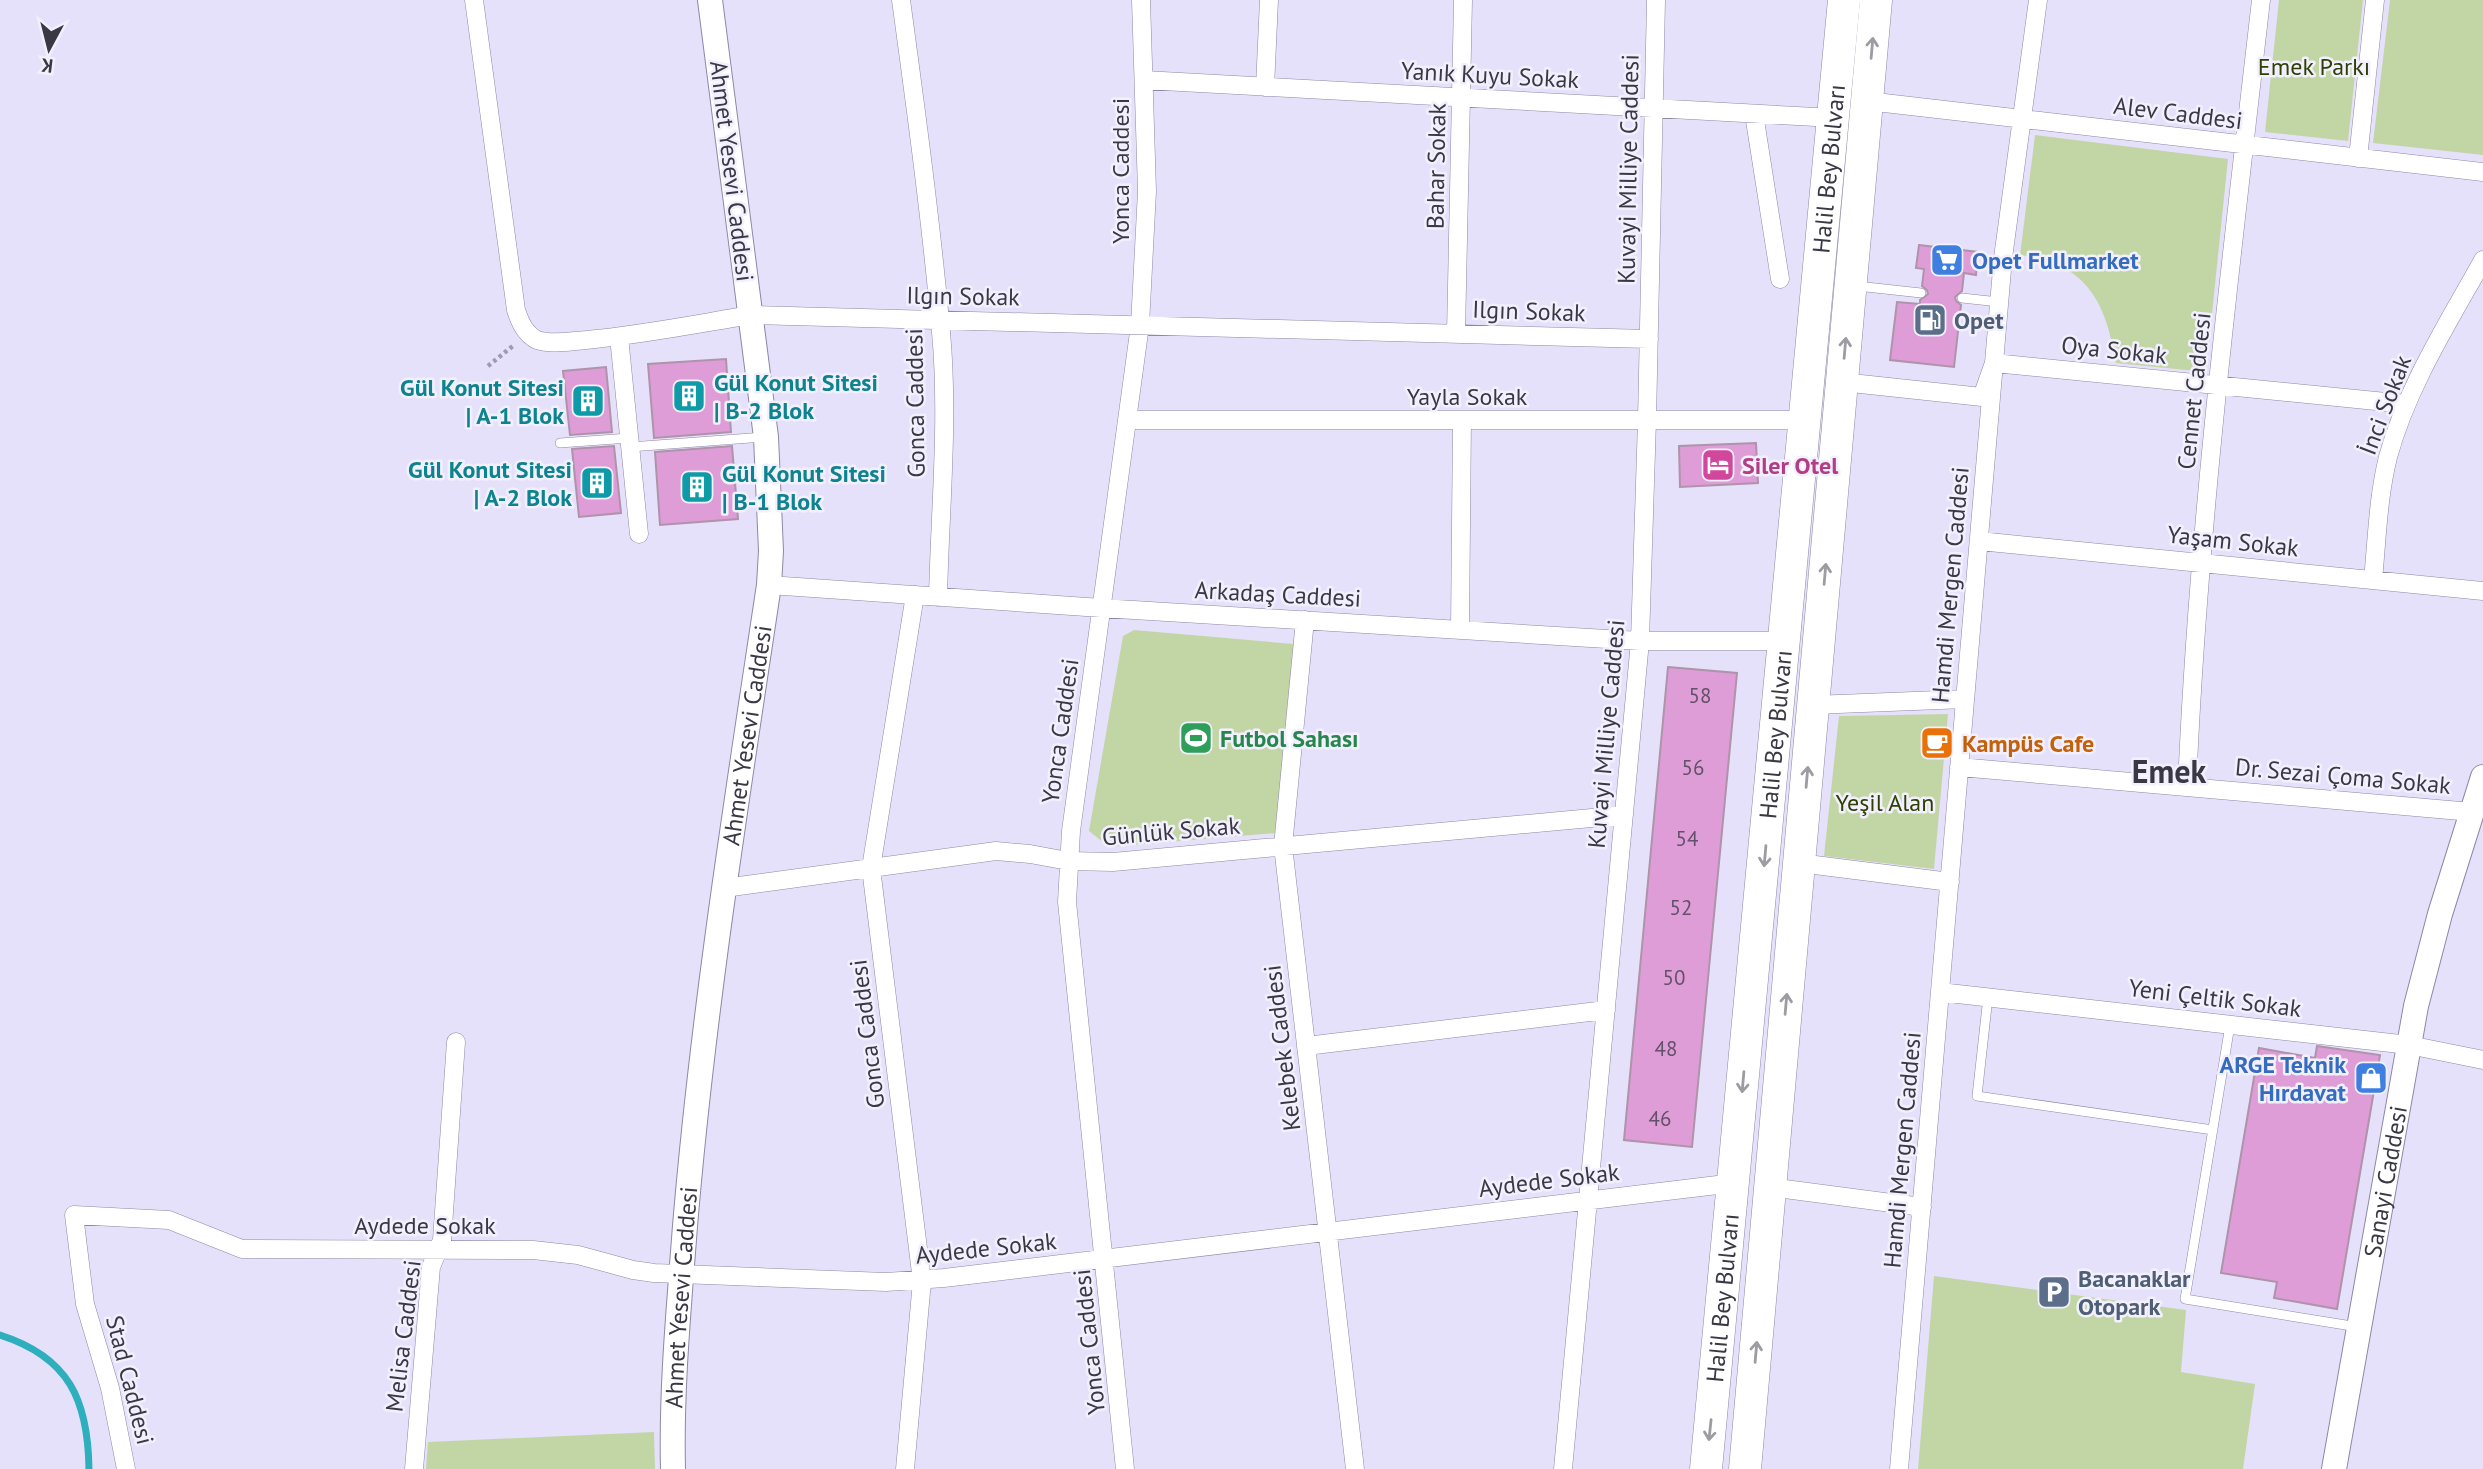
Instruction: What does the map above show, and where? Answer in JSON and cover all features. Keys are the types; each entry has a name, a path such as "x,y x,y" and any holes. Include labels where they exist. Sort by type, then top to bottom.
{"highway":[{"name":"Halil Bey Bulvarı","path":"1706,1469 1844,0"},
{"name":"Halil Bey Bulvarı","path":"1745,1469 1876,0"}],"street":[{"path":"474,0 511,282 520,324 528,333"},
{"name":"Ahmet Yesevi Caddesi","path":"673,1469 674,1376 692,1147 724,888 769,585 771,551 766,437 710,0"},
{"name":"Gonca Caddesi","path":"901,0 934,250 941,329 943,408 938,597"},
{"name":"Yonca Caddesi","path":"1125,1469 1071,949 1068,861 1140,326 1147,191 1141,0"},
{"path":"1265,87 1269,0"},
{"name":"Bahar Sokak","path":"1457,334 1463,0"},
{"name":"Kuvayi Milliye Caddesi","path":"1563,1469 1640,640 1656,0"},
{"name":"Hamdi Mergen Caddesi","path":"1899,1469 1999,302 2038,0"},
{"name":"Cennet Caddesi","path":"2187,787 2191,681 2200,563 2261,0"},
{"path":"2358,158 2375,0"},
{"name":"Yanık Kuyu Sokak","path":"1144,80 1834,118"},
{"name":"Alev Caddesi","path":"1867,101 2483,172"},
{"name":"Halil Bey Bulvarı","path":"1754,114 1780,279"},
{"name":"İnci Sokak","path":"2373,580 2384,478 2406,404 2483,260"},
{"name":"Ilgın Sokak","path":"528,333 538,340 549,342 619,337 751,316 1649,339"},
{"path":"619,337 639,534"},
{"path":"1842,382 1982,397 1994,362"},
{"name":"Oya Sokak","path":"1994,362 2406,404"},
{"name":"Yayla Sokak","path":"1128,420 1805,421"},
{"path":"1460,630 1462,421"},
{"name":"Yaşam Sokak","path":"1979,541 2483,591"},
{"name":"Arkadaş Caddesi","path":"769,585 1305,621 1640,640 1785,641"},
{"name":"Gonca Caddesi","path":"905,1469 922,1280 871,868 915,595"},
{"name":"Kelebek Caddesi","path":"1305,621 1283,846 1355,1469"},
{"path":"1813,705 1965,699"},
{"name":"Dr. Sezai Çoma Sokak","path":"1959,767 2472,812"},
{"name":"Sanayi Caddesi","path":"2334,1469 2425,968 2483,777"},
{"name":"Günlük Sokak","path":"724,888 996,851 1068,861 1114,862 1624,815"},
{"path":"1799,863 1950,881"},
{"name":"Yeni Çeltik Sokak","path":"1940,992 2409,1045 2483,1060"},
{"path":"1306,1046 1606,1010"},
{"name":"Melisa Caddesi","path":"414,1469 431,1267 442,1240 456,1041"},
{"name":"Aydede Sokak","path":"242,1249 557,1251 633,1270 681,1275 886,1282 1105,1259 1734,1183"},
{"path":"1770,1187 1922,1207"},
{"name":"Stad Caddesi","path":"126,1469 110,1388 85,1304 74,1215 169,1220 242,1249"}],"lane":[{"path":"1851,285 1921,293"},
{"path":"1962,298 1999,302"},
{"path":"560,443 766,437"},
{"path":"1988,997 1977,1096 2213,1130"},
{"path":"2230,1025 2185,1299 2360,1328"}],"path":[{"path":"488,366 528,333"}],"green space":[{"name":"Emek Parkı","path":"2279,0 2363,0 2348,141 2265,132"},
{"path":"2390,0 2483,0 2483,155 2373,143"},
{"path":"2035,135 2228,159 2206,372 2116,363 2106,321 2089,289 2077,276 2061,267 2043,259 2020,255"},
{"name":"Futbol Sahası","path":"1134,630 1294,644 1276,833 1109,847 1089,831 1123,636"},
{"name":"Yeşil Alan","path":"1948,714 1934,869 1824,856 1839,716"},
{"path":"1934,1276 2186,1310 2181,1372 2255,1384 2243,1469 1918,1469"},
{"path":"654,1432 655,1469 426,1469 428,1442"}],"building":[{"path":"1919,245 1978,252 1976,275 1964,273 1962,291 1955,297 1961,305 1954,367 1890,360 1897,302 1920,304 1920,300 1928,294 1922,286 1924,269 1916,268"},
{"name":"Gül Konut Sitesi | B-2 Blok","path":"726,359 731,432 654,438 648,364"},
{"name":"Gül Konut Sitesi | A-1 Blok","path":"606,367 612,432 570,435 563,371"},
{"name":"Siler Otel","path":"1756,443 1758,483 1680,487 1679,446"},
{"name":"Gül Konut Sitesi | A-2 Blok","path":"614,446 621,513 579,517 572,449"},
{"name":"Gül Konut Sitesi | B-1 Blok","path":"732,446 738,519 660,525 655,452"},
{"path":"1668,667 1737,673 1692,1147 1624,1140"},
{"path":"2317,1046 2380,1055 2337,1309 2274,1298 2277,1282 2221,1273 2259,1048 2315,1058"}],"waterway":[{"path":"0,1335 24,1344 43,1356 70,1384 79,1402 84,1422 89,1469"}],"place":[{"name":"Opet Fullmarket","path":"1947,260"},
{"name":"Opet","path":"1930,320"},
{"name":"Gül Konut Sitesi | B-2 Blok","path":"689,396"},
{"name":"Gül Konut Sitesi | A-1 Blok","path":"588,401"},
{"name":"Siler Otel","path":"1718,465"},
{"name":"Gül Konut Sitesi | A-2 Blok","path":"597,483"},
{"name":"Gül Konut Sitesi | B-1 Blok","path":"697,487"},
{"name":"Futbol Sahası","path":"1196,738"},
{"name":"Kampüs Cafe","path":"1937,743"},
{"name":"ARGE Teknik Hırdavat","path":"2371,1078"},
{"name":"Bacanaklar Otopark","path":"2054,1292"}],"district":[{"name":"Emek","path":"2169,771"}]}
